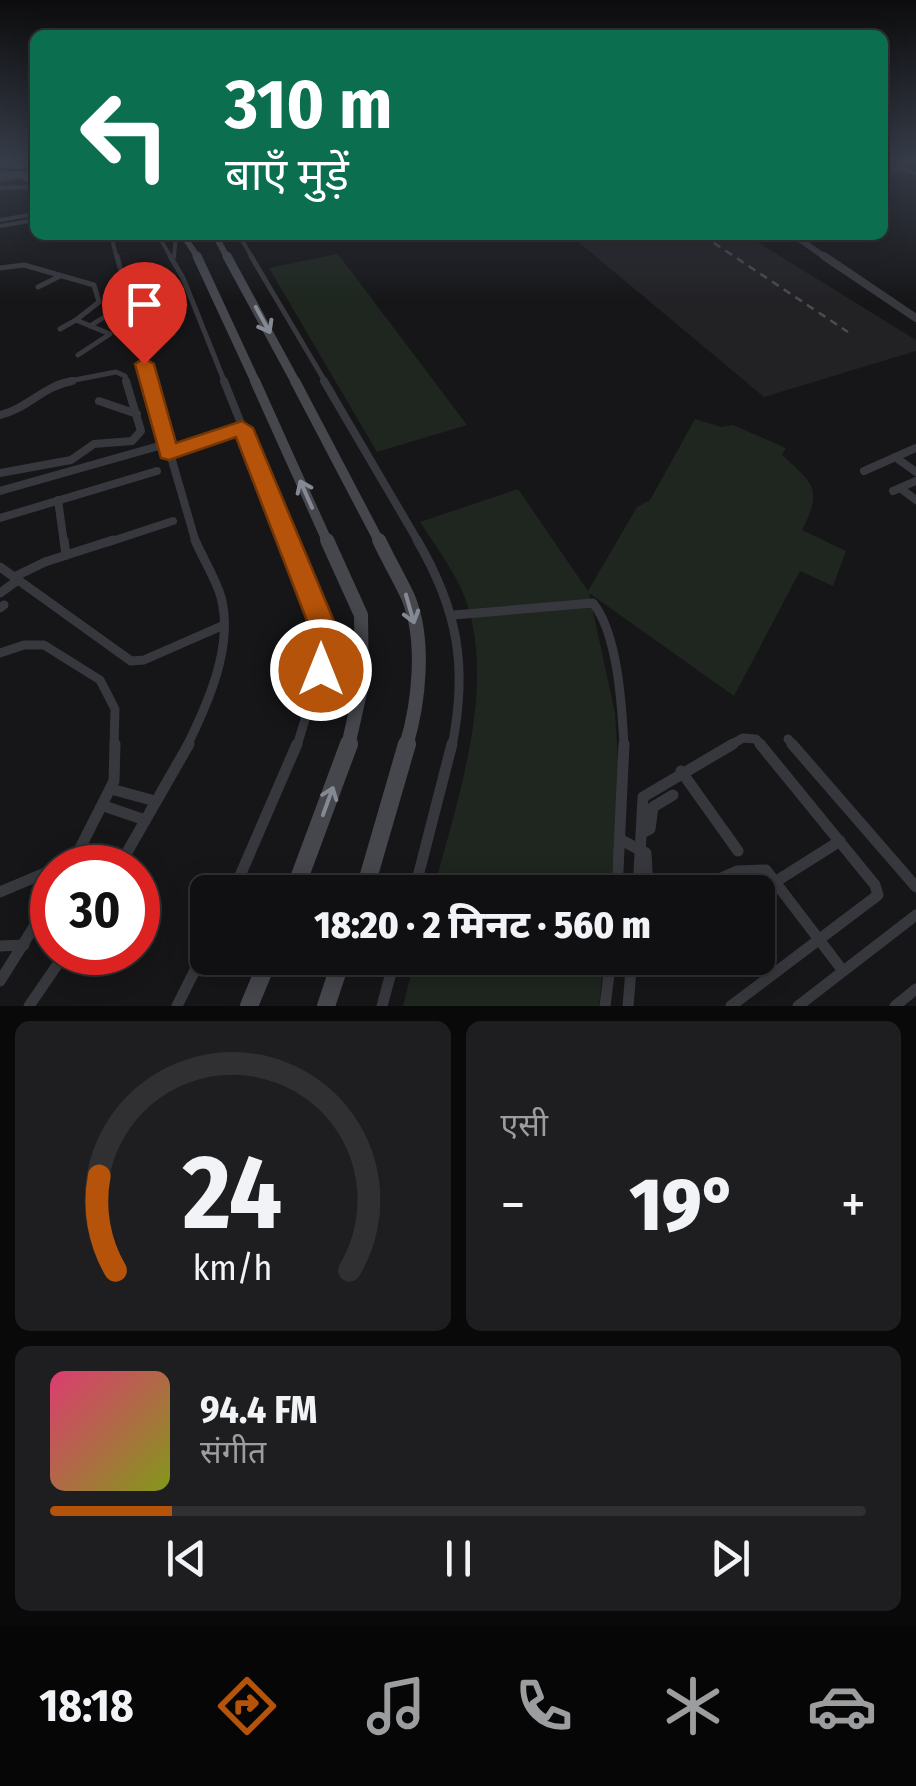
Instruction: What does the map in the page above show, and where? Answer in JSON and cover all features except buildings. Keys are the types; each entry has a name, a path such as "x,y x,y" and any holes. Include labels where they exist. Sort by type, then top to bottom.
{"main road":[{"path":"185,240 193,247 226,316 363,626 359,705 300,875"},
{"path":"218,240 409,600 418,653 413,724 369,875"},
{"path":"249,1006 262,975"},
{"path":"326,1006 336,975"}],"street":[{"path":"0,222 30,217"},
{"path":"112,240 167,449 196,544 222,598 224,625 210,691 130,845"},
{"path":"162,240 174,256 322,626 322,660 303,732 240,875"},
{"path":"174,256 178,240"},
{"path":"243,240 439,577 454,615 459,639 454,735 418,875"},
{"path":"801,240 916,315"},
{"path":"808,240 916,315"},
{"path":"0,268 24,265 96,287 99,302 60,329"},
{"path":"38,287 60,276"},
{"path":"93,327 129,305"},
{"path":"76,320 110,334 78,355"},
{"path":"0,415 14,412 45,387 116,372 126,376 142,431 132,441 94,444 71,460 4,472 4,490 242,428"},
{"path":"99,401 137,414"},
{"path":"864,470 916,448"},
{"path":"896,457 916,472"},
{"path":"0,518 157,470"},
{"path":"916,481 897,490 916,500"},
{"path":"58,500 66,555"},
{"path":"0,593 16,578 66,555 173,522"},
{"path":"0,567 131,661 144,660 224,625"},
{"path":"454,615 578,602 593,603 600,610 614,663 625,735 619,875"},
{"path":"0,653 24,645 44,645 100,680 115,708 111,789 83,845"},
{"path":"639,875 643,798 743,738 756,739 875,885 878,895 731,1006"},
{"path":"788,740 916,886"},
{"path":"681,772 738,852"},
{"path":"111,789 155,801"},
{"path":"642,839 650,829 653,806 673,794"},
{"path":"104,806 144,820"},
{"path":"623,835 642,839"},
{"path":"642,839 649,860 649,875"},
{"path":"840,841 775,882 843,971"},
{"path":"722,875 759,867 768,875"},
{"path":"0,892 30,879"},
{"path":"798,1006 916,915"},
{"path":"0,981 30,935"},
{"path":"0,946 24,945"},
{"path":"29,1006 50,975"},
{"path":"177,1006 192,975"},
{"path":"382,1006 391,975"},
{"path":"606,1006 609,975"},
{"path":"628,1006 631,975"},
{"path":"894,1006 916,989"}],"shaded area":[{"path":"576,240 754,240 916,340 916,351 764,397"},
{"path":"338,254 467,425 377,452 269,268"},
{"path":"695,419 721,427 733,425 786,448 782,455 812,488 812,505 802,530 846,551 833,586 800,571 734,696 589,593 615,713 620,792 612,875 438,875 469,752 477,680 476,644 460,587 420,522 518,489 588,591 637,507 650,500"},
{"path":"411,975 602,975 599,1006 403,1006"}],"railway":[{"path":"710,240 848,332"}],"route":[{"path":"144,364 169,453 242,428 322,626 321,670"}]}
